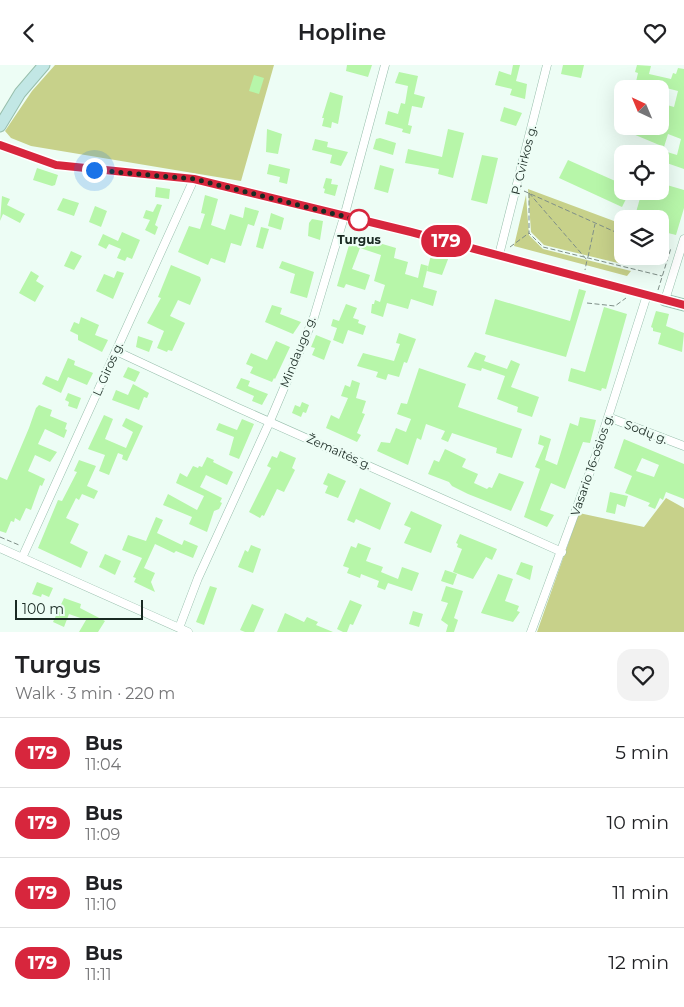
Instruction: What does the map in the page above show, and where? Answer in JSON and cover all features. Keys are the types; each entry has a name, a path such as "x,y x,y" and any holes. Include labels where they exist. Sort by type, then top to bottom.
{"main road":[{"path":"0,127 20,93 44,65"},
{"path":"656,298 684,305"}],"street":[{"name":"Mindaugo g.","path":"178,628 198,578 270,421 314,317 344,217 385,65"},
{"name":"P. Cvirkos g.","path":"499,255 547,65"},
{"path":"0,145 56,165 194,179 499,255 656,298"},
{"name":"L. Giros g.","path":"22,558 194,179"},
{"name":"Vasario 16-osios g.","path":"530,632 562,552 608,417 656,298 683,242"},
{"name":"Žemaitės g.","path":"116,351 562,552"},
{"name":"Sodų g.","path":"608,417 684,447"},
{"path":"0,548 188,632"}],"path":[{"path":"517,187 614,231"},
{"path":"529,193 529,233 544,247 662,276"},
{"path":"529,193 586,258"},
{"path":"584,277 586,258 596,223"},
{"path":"499,255 529,233"},
{"path":"656,298 671,248 683,242"},
{"path":"587,303 615,306 625,301 629,290"},
{"path":"0,537 26,549"}],"green space":[{"path":"55,65 274,65 241,181 31,146 11,138 5,131 32,91"},
{"path":"528,189 614,221 614,262 544,245 531,232"},
{"path":"526,195 529,235 543,249 631,271 627,276 514,246"},
{"path":"666,498 684,508 684,632 537,632 579,513 644,527"}],"building":[{"path":"347,65 372,65 368,77 346,71"},
{"path":"513,65 520,65 516,81 527,84 525,99 510,95 512,89 495,85 499,71 511,75"},
{"path":"563,65 584,65 581,78 561,74"},
{"path":"637,65 651,66 649,74 671,79 673,73 676,74 678,68 684,69 684,169 669,164 669,153 677,155 681,139 669,134 669,106 674,107 678,91 669,89 669,80 636,80 638,73 635,72"},
{"path":"399,72 418,76 414,94 425,97 422,108 412,106 408,125 412,126 410,134 402,132 403,129 385,124 388,111 398,114 401,103 405,104 408,86 395,83"},
{"path":"254,75 264,78 259,94 249,91"},
{"path":"330,92 343,96 338,124 332,122 331,128 322,126 324,118 322,118"},
{"path":"504,107 522,113 516,126 500,121"},
{"path":"267,129 282,134 278,154 266,152"},
{"path":"448,129 464,133 453,178 438,174 439,169 405,163 408,149 442,157"},
{"path":"635,135 668,135 665,145 659,145"},
{"path":"380,138 396,143 393,155 373,149 376,139"},
{"path":"315,139 328,142 327,147 348,152 341,166 330,163 332,155 312,150"},
{"path":"482,155 498,158 487,204 471,200"},
{"path":"568,160 614,180 614,200 626,200 622,207 559,178"},
{"path":"269,164 290,169 287,184 279,182 280,177 267,174"},
{"path":"380,165 394,169 388,193 374,189"},
{"path":"37,168 58,175 55,185 52,186 33,180"},
{"path":"326,178 332,179 331,184 338,185 335,196 324,193 325,189 323,188"},
{"path":"669,186 684,190 684,208 676,235 669,233 669,210 637,210 639,200 669,200"},
{"path":"156,187 170,189 169,199 155,197"},
{"path":"205,195 218,199 211,225 225,230 230,214 243,218 245,207 259,211 254,226 248,224 241,246 231,243 225,263 211,258 208,265 178,252 189,226 200,229 205,214 201,213"},
{"path":"2,196 10,199 7,205 25,214 20,223 3,214 0,221"},
{"path":"63,198 79,203 74,216 57,210"},
{"path":"157,204 162,205 155,225 158,227 155,235 145,230 150,220 143,218 146,210 153,212"},
{"path":"95,206 107,211 101,227 89,222"},
{"path":"271,213 284,218 281,230 268,226"},
{"path":"312,219 323,221 320,240 308,236 309,223"},
{"path":"261,227 269,229 263,249 256,247"},
{"path":"122,232 140,240 132,259 127,257 125,261 117,258 121,249 109,244 106,249 98,245 103,234 118,241"},
{"path":"352,235 396,248 394,258 408,262 405,274 418,278 421,264 428,266 423,287 437,291 433,306 411,299 408,309 387,303 383,317 371,313 372,304 374,304 375,300 380,302 385,285 374,281 381,255 360,248 352,269 370,275 365,290 346,284 344,288 337,286"},
{"path":"435,250 450,254 442,275 427,271 431,255 434,256"},
{"path":"71,251 82,256 74,270 64,266"},
{"path":"282,261 314,272 307,298 290,293 295,274 279,268"},
{"path":"171,265 200,277 201,280 190,305 178,300 170,316 185,323 172,351 168,350 167,352 157,348 164,331 147,323 161,298 158,297"},
{"path":"31,271 39,276 36,281 44,286 35,302 19,293"},
{"path":"117,271 124,273 113,299 96,291 104,274 114,278"},
{"path":"579,289 586,291 566,357 485,334 495,299 570,321"},
{"path":"346,304 357,308 353,318 359,320 358,323 366,326 363,335 348,330 343,344 333,340 337,328 331,326 333,319 339,321"},
{"path":"272,305 282,308 280,314 301,322 293,334 265,322"},
{"path":"604,307 627,314 606,389 602,388 601,391 568,381 571,368 585,372"},
{"path":"656,311 669,314 666,326 684,333 682,352 658,344 661,333 653,331 651,327"},
{"path":"81,317 99,325 95,335 108,340 102,352 78,340 78,335 70,331 74,322 79,324"},
{"path":"399,333 416,339 407,363 404,362 399,377 388,374 386,380 376,377 378,372 357,366 363,353 394,361 400,344 396,343"},
{"path":"316,335 331,341 324,360 312,355 315,348 311,347"},
{"path":"138,336 153,341 149,352 136,347"},
{"path":"276,341 290,347 275,379 272,382 250,373 253,367 246,364 251,353 267,360"},
{"path":"475,352 486,356 484,361 507,369 511,360 520,364 511,387 539,397 532,417 517,412 518,407 497,399 505,376 482,368 481,371 467,367"},
{"path":"68,358 75,361 74,365 93,373 87,385 68,377 61,393 42,384 46,376 58,381"},
{"path":"128,367 140,372 135,382 123,377"},
{"path":"419,368 466,384 458,407 522,429 512,458 496,453 497,448 452,433 448,442 441,439 445,431 426,424 421,440 417,438 408,465 377,451 381,442 390,443 396,428 406,432 411,419 397,414 401,403 407,404"},
{"path":"241,378 250,381 248,386 268,394 262,405 252,401 254,396 236,388"},
{"path":"352,380 360,383 356,398 366,401 362,413 365,414 357,433 361,435 357,442 326,428 331,415 339,419 348,398 341,396 345,385 350,387"},
{"path":"133,384 149,393 147,398 144,397 139,410 112,400 116,390 128,395"},
{"path":"68,393 81,398 77,409 68,406 69,402 65,400"},
{"path":"302,402 309,405 306,413 303,412 301,417 292,413 295,405 300,407"},
{"path":"39,405 52,410 50,416 67,423 65,429 67,430 64,438 45,429 38,444 57,452 50,462 35,455 28,471 45,479 42,486 40,485 31,510 26,508 20,521 15,518 14,522 11,521 6,533 0,531 0,477 7,480 36,408"},
{"path":"104,415 113,419 105,439 126,448 133,432 122,426 126,418 143,426 127,461 122,459 123,455 118,453 109,475 99,471 105,455 88,449"},
{"path":"580,417 596,420 590,443 583,442 565,489 551,483 540,510 554,515 547,527 524,517 540,469 535,467 544,446 538,444 540,435 551,439 545,460 557,465 570,423 578,426"},
{"path":"242,419 254,424 239,459 229,455 234,437 216,430 219,423 237,430"},
{"path":"624,439 684,464 684,499 666,492 663,500 660,498 655,509 648,506 650,503 625,493 632,476 614,468","holes":["642,458 659,465 654,477 636,471"]},
{"path":"445,449 466,459 462,467 478,474 474,483 487,489 489,487 492,488 499,473 524,482 511,511 468,494 452,486 449,482 428,474 434,460 439,462"},
{"path":"280,451 296,458 292,468 295,470 284,492 277,489 264,516 262,515 260,518 249,512 271,468 267,466 272,456 277,458"},
{"path":"207,457 233,472 227,485 206,475 200,487 222,498 219,509 214,511 207,532 189,524 192,517 163,505 168,494 197,510 204,496 176,483 180,473 187,477 193,466 202,467"},
{"path":"79,460 96,466 87,486 98,491 94,499 82,494 79,500 76,498 66,518 79,524 70,543 88,552 81,568 38,548 58,500 62,501 77,472 74,471"},
{"path":"328,473 346,481 338,498 325,493 328,486 323,484"},
{"path":"360,488 391,503 380,530 356,519 354,523 347,520"},
{"path":"610,492 628,496 625,507 617,504 615,514 606,512"},
{"path":"411,511 442,525 431,553 404,543 411,528 404,525"},
{"path":"156,517 163,520 157,533 182,545 184,540 198,546 193,558 176,551 174,553 155,544 144,568 155,573 151,582 155,592 134,582 136,578 133,577 142,558 122,550 128,535 146,541"},
{"path":"460,534 497,549 492,560 486,557 473,579 453,572 462,549 457,547 458,544 456,543"},
{"path":"358,543 371,548 366,561 383,567 381,572 398,579 402,567 419,573 412,591 388,583 385,590 377,587 379,581 361,574 360,578 347,573 349,568 343,566 351,546 356,548"},
{"path":"251,545 261,549 253,573 238,567 245,550 248,552"},
{"path":"105,554 121,561 115,575 99,567"},
{"path":"521,562 533,566 530,580 516,574"},
{"path":"445,570 457,574 453,585 441,581"},
{"path":"498,574 513,579 505,601 519,606 517,611 520,612 513,622 481,613"},
{"path":"37,582 53,588 49,597 42,594 41,597 32,594"},
{"path":"210,586 217,588 204,625 196,622"},
{"path":"446,586 463,591 454,618 458,620 454,632 446,632 448,625 441,620 448,603 441,601"},
{"path":"64,598 81,604 80,608 105,621 98,632 79,632 86,620 69,614 64,627 53,622"},
{"path":"350,600 362,605 353,625 350,624 347,632 343,632 337,629"},
{"path":"252,604 264,609 254,632 245,632 240,630"},
{"path":"413,611 423,614 419,627 409,624"},
{"path":"285,613 304,622 307,617 318,622 316,625 333,632 277,632"}],"bus line":[{"name":"179","path":"0,145 56,165 194,179 411,232 684,305"}],"place":[{"name":"Turgus","path":"359,220"}],"route":[{"path":"94,170 194,179 361,221 359,220"}]}
